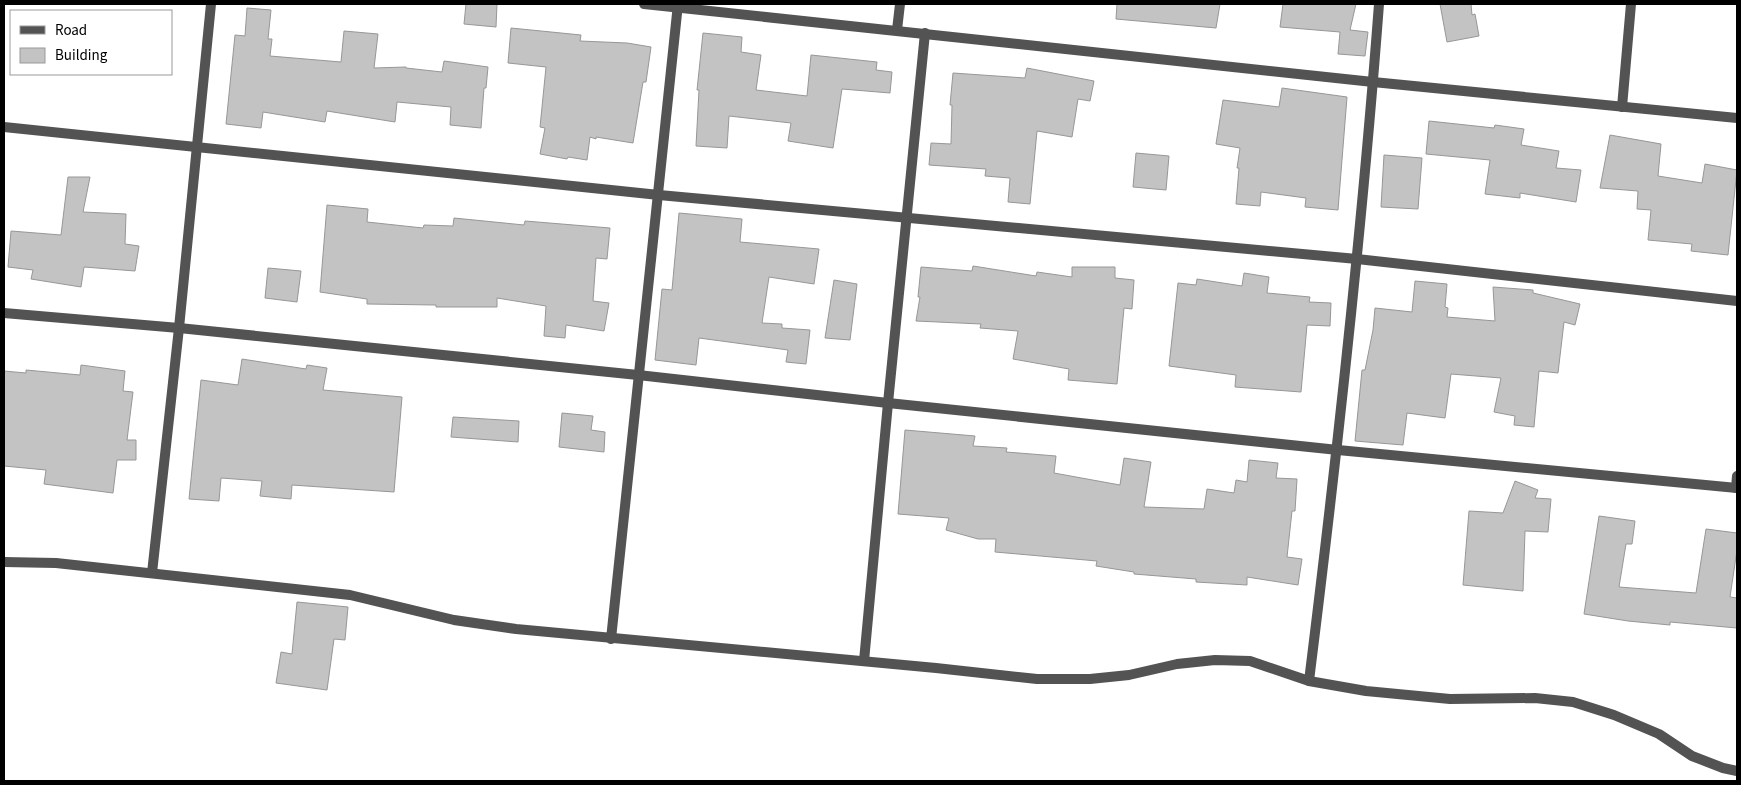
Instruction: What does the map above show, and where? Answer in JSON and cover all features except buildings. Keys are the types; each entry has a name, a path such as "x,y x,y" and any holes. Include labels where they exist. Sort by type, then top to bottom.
{"street":[{"path":"152,573 179,328 211,4"},
{"path":"644,4 678,6 1373,82 1737,118"},
{"path":"897,30 900,4"},
{"path":"1309,681 1338,450 1379,4"},
{"path":"1622,106 1631,4"},
{"path":"611,639 678,6"},
{"path":"864,661 925,33"},
{"path":"4,127 659,195 1357,258 1737,301"},
{"path":"4,313 179,328 1338,450 1736,488 1737,476"},
{"path":"4,562 56,564 152,573 350,595 454,620 516,630 864,661 1037,679 1090,679 1129,675 1177,664 1215,660 1250,661 1309,681 1366,691 1450,699 1535,698 1573,702 1614,715 1659,734 1692,756 1722,768 1737,771"}]}
